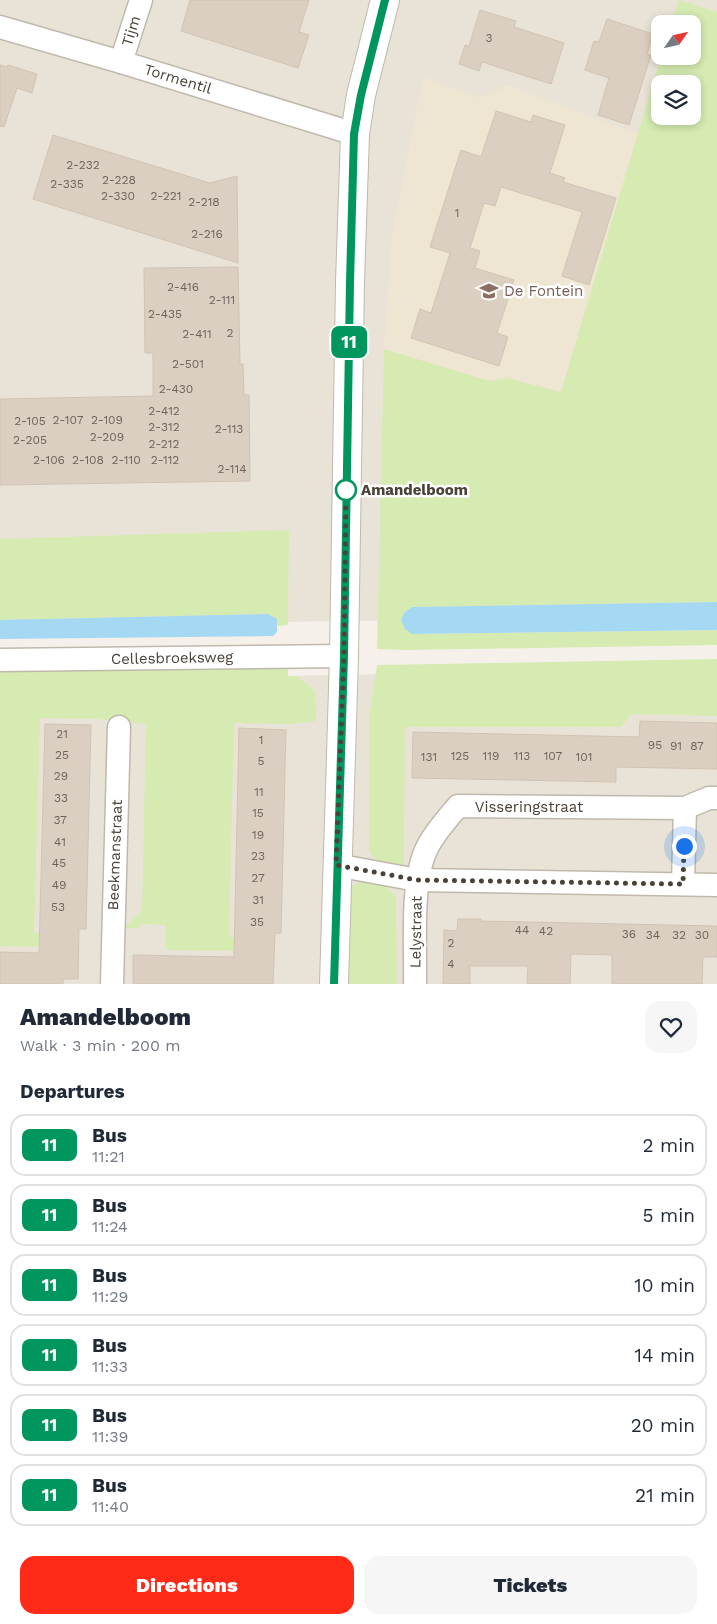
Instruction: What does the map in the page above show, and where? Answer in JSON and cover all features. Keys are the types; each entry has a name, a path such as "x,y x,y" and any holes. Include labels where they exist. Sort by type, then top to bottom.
{"street":[{"name":"Tijm","path":"121,62 141,0"},
{"path":"334,984 336,865 344,656 354,134 361,95 385,0"},
{"name":"Tormentil","path":"0,28 121,62 354,134"},
{"name":"Cellesbroeksweg","path":"0,660 344,656"},
{"name":"Beekmanstraat","path":"112,984 119,727"},
{"name":"Visseringstraat","path":"417,880 427,848 436,832 458,806 685,808 709,798 717,798"},
{"path":"683,884 685,808"},
{"path":"336,865 417,880 717,884"},
{"name":"Lelystraat","path":"415,984 417,880"}],"shaded area":[{"path":"0,0 717,0 717,617 0,625"},
{"name":"De Fontein","path":"423,77 480,98 508,85 638,134 561,392 507,378 489,381 384,349 392,233"},
{"path":"717,668 717,984 0,984 0,681"}],"green space":[{"path":"679,0 717,12 717,602 412,607 405,612 412,634 717,630 717,645 377,649 384,349 489,381 507,378 561,392 651,90 651,125 701,125 701,75 655,75 658,65 701,65 701,15 673,15"},
{"path":"289,530 288,625 277,626 277,619 268,614 0,620 0,539"},
{"path":"717,659 717,716 631,714 621,727 405,727 404,864 389,864 379,861 369,851 369,718 377,665"},
{"path":"288,667 288,676 297,676 315,691 316,721 292,724 234,723 229,937 243,938 243,951 166,950 166,925 140,924 140,928 124,928 142,910 146,724 97,719 40,718 34,933 48,934 47,947 0,946 0,669"},
{"path":"368,879 384,884 396,896 397,984 340,984 351,886"}],"water":[{"path":"717,602 717,630 412,634 405,629 401,620 405,612 412,607"},
{"path":"268,614 277,619 277,632 273,636 0,639 0,620"}],"building":[{"path":"190,0 309,0 299,32 309,35 298,68 181,31"},
{"path":"480,10 516,21 514,27 564,43 551,84 482,62 479,71 459,64 465,45 469,46"},
{"path":"607,19 651,33 647,54 651,55 629,125 598,115 609,78 585,70 594,41 599,42"},
{"path":"0,65 7,67 8,65 37,74 32,93 17,88 4,127 0,126"},
{"path":"496,111 531,122 533,115 565,125 550,173 565,178 563,182 616,198 589,285 562,276 582,212 501,187 495,206 484,203 470,248 480,251 475,268 514,280 497,333 508,337 499,366 411,338 420,309 431,313 450,253 430,247 461,150 481,157"},
{"path":"53,135 210,183 237,176 238,263 33,199"},
{"path":"238,267 240,364 243,364 244,395 249,395 250,481 0,485 0,399 153,396 153,353 145,353 144,268"},
{"path":"640,721 717,723 717,769 616,767 616,782 412,778 413,732 639,737"},
{"path":"45,724 91,725 86,929 79,929 78,979 63,979 63,984 0,984 0,952 39,953"},
{"path":"239,728 286,730 281,933 275,933 273,984 133,984 133,955 234,957"},
{"path":"458,919 717,926 717,957 703,957 702,984 612,984 612,955 571,954 570,984 527,984 528,966 470,966 470,984 443,984 444,930 457,931"}],"bus line":[{"name":"11","path":"334,984 336,865 344,656 354,134 361,95 385,0"}],"place":[{"name":"De Fontein","path":"489,291"},
{"name":"Amandelboom","path":"346,490"}],"route":[{"path":"346,490 344,656 336,865 417,880 683,884 684,846"}]}
